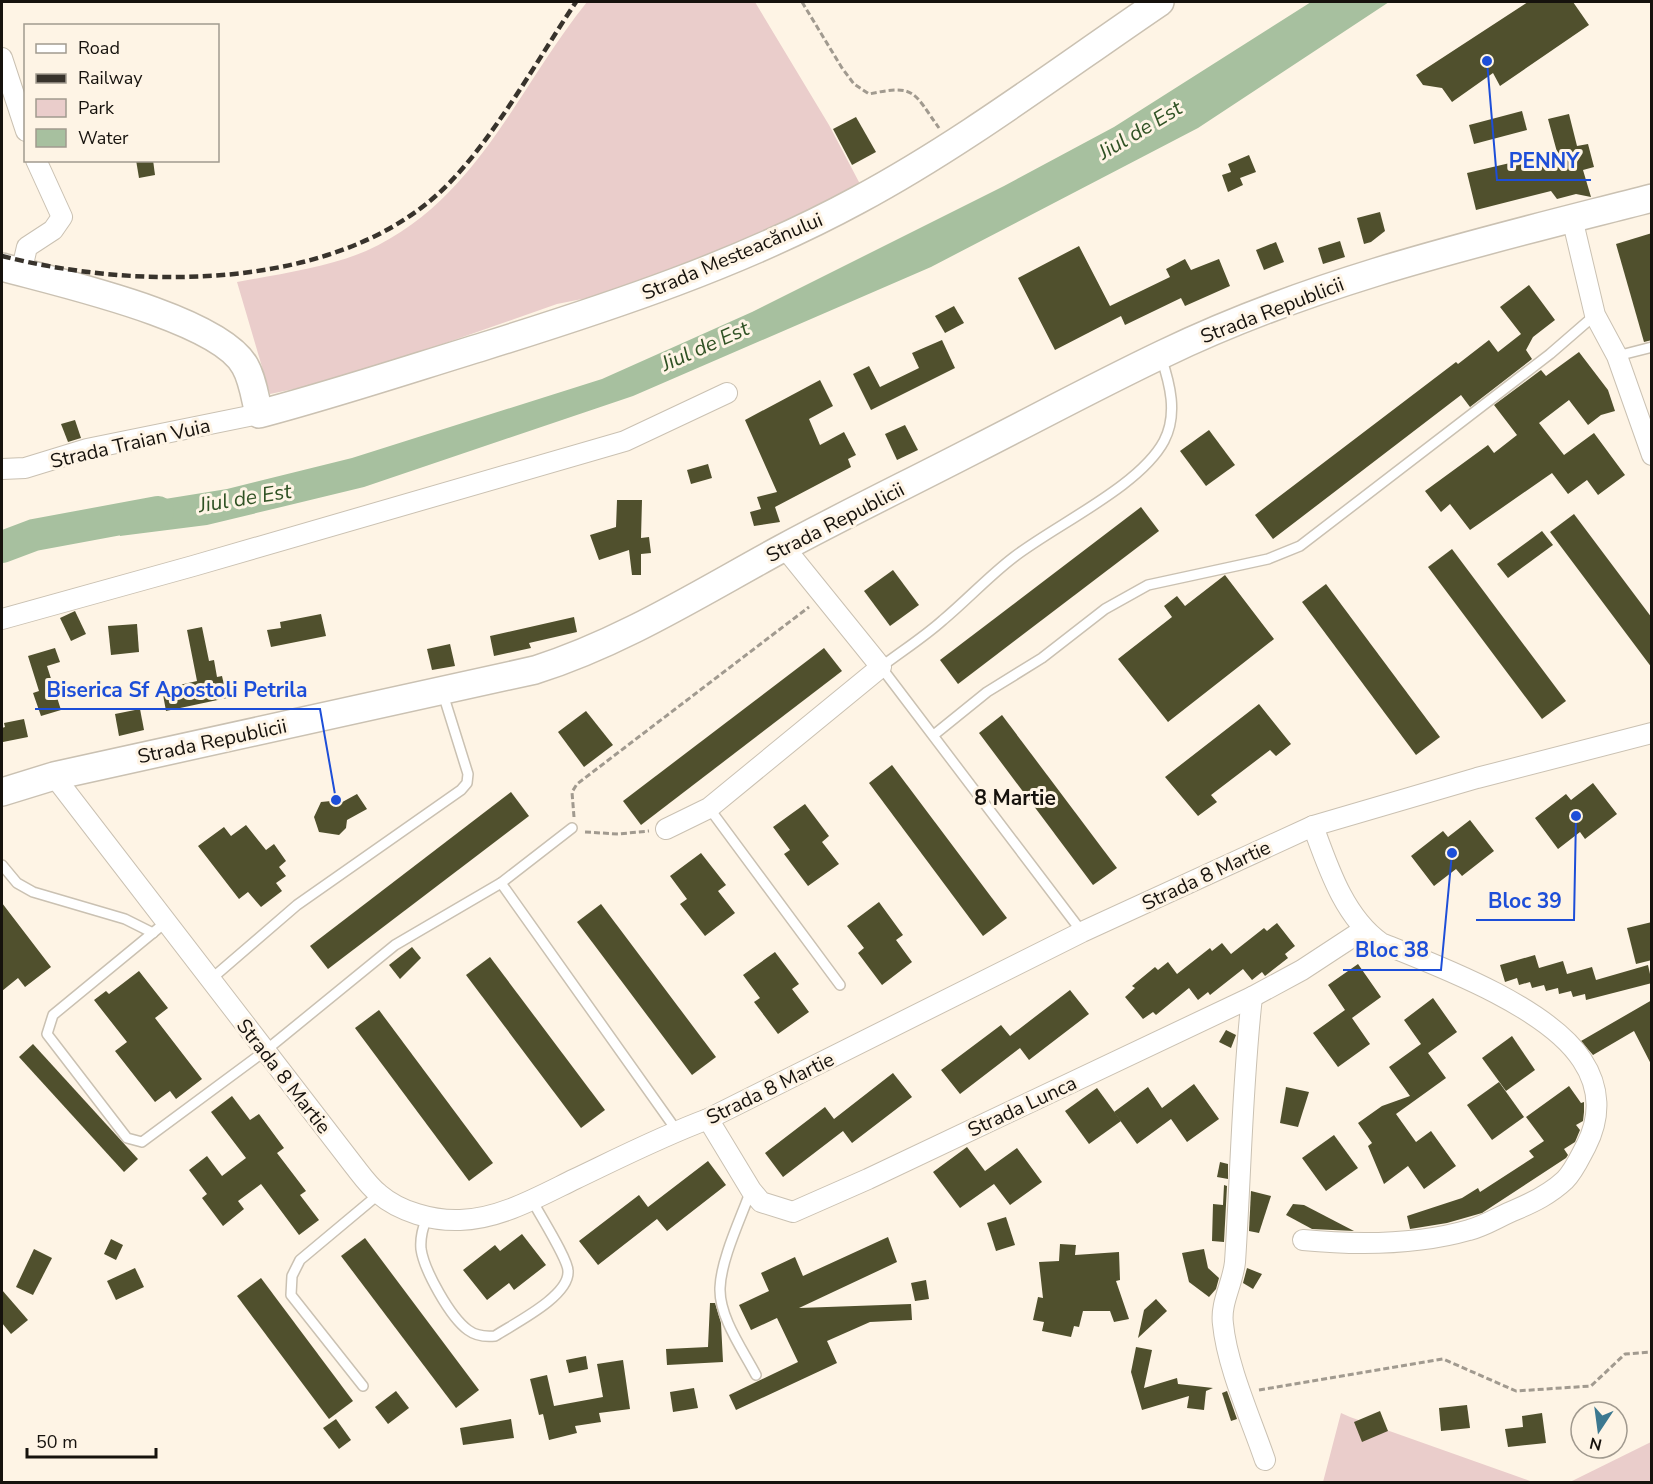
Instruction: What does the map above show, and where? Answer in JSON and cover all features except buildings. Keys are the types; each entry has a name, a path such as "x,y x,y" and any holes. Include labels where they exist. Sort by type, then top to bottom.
{"main road":[{"name":"Strada Mesteacănului","path":"259,414 326,396 607,308 709,270 856,201 952,144 1160,2"},
{"name":"Strada Republicii","path":"2,792 54,776 443,692 535,670 583,655 625,635 784,547 1209,332 1306,294 1465,245 1652,198"},
{"path":"11,270 165,315 226,344 244,364 259,414"}],"street":[{"path":"2,58 24,125"},
{"path":"11,270 27,246 53,230 62,218 37,162"},
{"path":"1572,218 1595,315 1617,356 1652,455"},
{"path":"2,619 625,441 727,393"},
{"name":"Strada Traian Vuia","path":"2,470 26,468 87,449 259,414"},
{"path":"666,829 709,808 881,667 784,547"},
{"name":"Strada 8 Martie","path":"54,776 159,928 210,980 379,1194 399,1206 427,1216 460,1220 487,1215 532,1200 677,1131 708,1119 1082,932 1313,825 1477,778 1652,733"},
{"path":"1303,1240 1327,1242 1433,1238 1472,1230 1544,1197 1567,1179 1589,1140 1598,1107 1590,1075 1582,1059 1556,1032 1508,999 1381,943 1363,930 1335,879 1313,825"},
{"name":"Strada Lunca","path":"708,1119 751,1190 761,1202 793,1212 868,1179 1252,997 1302,970 1363,930"},
{"path":"1252,997 1242,1099 1244,1127 1234,1267 1223,1306 1222,1322 1227,1348 1265,1460"}],"lane":[{"path":"935,734 987,692 1041,658 1105,609 1148,585 1268,559 1300,546 1550,354 1595,315"},
{"path":"1617,356 1652,347"},
{"path":"1082,932 935,734 881,667 942,622 1013,558 1127,483 1146,466 1164,441 1172,420 1171,397 1160,355"},
{"path":"210,980 297,905 461,790 467,783 468,774 443,692"},
{"path":"709,808 840,985"},
{"path":"159,928 53,1015 47,1034 127,1138 142,1142 265,1051 395,945 501,883 572,828"},
{"path":"2,865 16,883 33,892 159,928"},
{"path":"501,883 677,1131"},
{"path":"751,1190 724,1267 720,1289 729,1322 756,1375"},
{"path":"363,1386 291,1295 292,1276 300,1260 379,1194"},
{"path":"427,1216 421,1235 421,1251 443,1301 467,1330 483,1337 495,1336 557,1295 567,1285 569,1269 532,1200"}],"path":[{"path":"802,2 854,84 869,94 900,88 914,93 952,144"},
{"path":"666,829 593,834 572,828 573,792 577,784 823,596"},
{"path":"1243,1392 1443,1359 1516,1391 1591,1386 1625,1354 1652,1352"}],"green space":[{"path":"587,2 755,2 829,125 860,184 719,253 617,292 557,304 394,361 308,386 270,394 237,282 319,266 351,257 404,230 437,203 492,141"},
{"path":"1341,1413 1350,1417 1533,1482 1323,1482"},
{"path":"1651,1442 1651,1482 1570,1482 1615,1460 1629,1460 1629,1453"}],"water":[{"path":"1311,2 1389,2 1198,128 931,267 633,396 364,487 207,525 120,536 115,507 227,489 352,458 602,379 752,312 1004,186 1114,127"}],"waterway":[{"name":"Jiul de Est","path":"2,547 34,535 158,512"}],"railway":[{"path":"2,256 55,267 111,274 170,277 230,274 288,265 344,249 395,226 439,193 458,174 512,102 576,2"}],"place":[{"name":"PENNY","path":"1487,61"},
{"name":"Biserica Sf Apostoli Petrila","path":"336,800"},
{"name":"Bloc 39","path":"1576,816"},
{"name":"Bloc 38","path":"1452,853"}],"district":[{"name":"8 Martie","path":"1015,798"}]}
